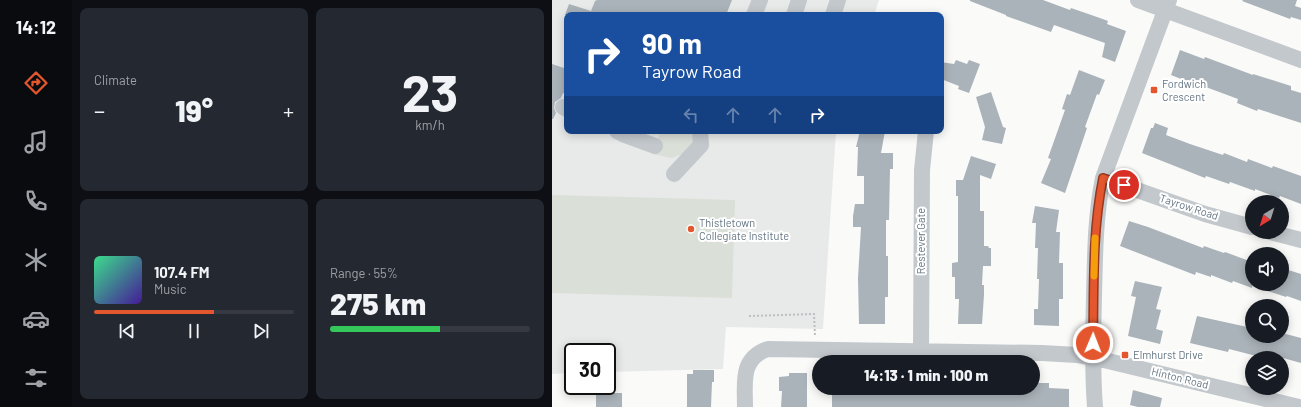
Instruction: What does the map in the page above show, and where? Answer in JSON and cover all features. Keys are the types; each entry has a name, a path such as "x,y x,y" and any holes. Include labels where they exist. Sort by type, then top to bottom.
{"street":[{"path":"755,12 760,0"},
{"path":"795,12 799,0"},
{"path":"834,12 838,0"},
{"path":"1138,0 1167,5 1301,60"},
{"path":"1095,407 1093,358 1095,243 1098,203 1103,178 1167,5"},
{"path":"623,134 655,146"},
{"path":"674,174 701,145 700,134"},
{"name":"Restever Gate","path":"921,351 922,170 926,134"},
{"name":"Tayrow Road","path":"1103,178 1206,214 1245,225"},
{"path":"1289,237 1301,240"},
{"name":"Hinton Road","path":"745,407 745,379 747,367 751,358 759,352 768,349 815,349 1042,353 1093,358 1299,407"}],"path":[{"path":"749,316 814,314 815,349"}],"shaded area":[{"name":"Thistletown Collegiate Institute","path":"552,0 879,0 875,12 564,12 564,134 836,134 823,329 726,327 723,369 616,372 616,343 564,343 564,373 552,374"},
{"path":"660,134 700,134 701,142 684,153 672,158 652,154"},
{"path":"552,195 735,200 732,298 552,293"}],"building":[{"path":"732,0 727,12 566,12 569,4 591,11 595,1"},
{"path":"970,0 1043,0 1070,10 1071,8 1108,21 1107,24 1126,31 1115,62 1102,57 1105,43 1054,25 1051,32 1006,16"},
{"path":"1297,0 1295,6 1301,8 1301,20 1291,17 1290,19 1242,1"},
{"path":"1180,50 1204,59 1205,57 1253,75 1291,86 1291,90 1301,93 1301,123 1258,109 1257,111 1237,103 1238,99 1171,75"},
{"path":"956,60 967,64 969,60 980,64 969,93 958,89 959,86 944,80 944,62 954,64"},
{"path":"552,64 564,68 564,93 561,98 555,102 554,108 556,113 552,119"},
{"path":"1079,70 1105,80 1099,95 1097,94 1085,127 1087,128 1065,193 1041,183 1051,159 1048,158 1065,110 1062,109 1067,94 1070,95"},
{"path":"991,92 1003,127 1006,128 1002,144 982,140 985,127 976,97"},
{"path":"1155,123 1168,128 1166,135 1190,144 1223,155 1224,153 1247,162 1248,159 1272,168 1273,166 1301,176 1301,204 1289,199 1289,195 1271,195 1230,182 1229,184 1206,176 1205,178 1142,153 1151,128 1153,128"},
{"path":"859,134 884,134 881,153 893,153 893,169 890,169 889,220 886,220 888,297 885,297 885,324 859,324 858,278 861,227 853,227 853,216 855,204 864,204 864,176 857,176 858,147 856,147"},
{"path":"971,156 996,164 991,179 980,175 980,211 984,211 984,246 991,248 991,266 983,266 982,285 984,285 984,295 982,324 958,324 959,299 955,299 955,277 952,277 952,263 958,262 958,196 956,196 956,180 963,180"},
{"path":"1035,206 1059,210 1056,232 1060,232 1059,263 1063,263 1063,299 1059,299 1059,326 1034,325 1034,309 1038,309 1039,279 1037,279 1038,248 1035,248 1036,223 1032,223"},
{"path":"1129,221 1203,248 1204,246 1245,259 1245,285 1233,281 1232,283 1211,275 1211,277 1196,272 1195,275 1120,246"},
{"path":"1289,270 1301,274 1301,301 1287,296 1286,297 1267,291 1289,291"},
{"path":"1135,281 1162,287 1156,309 1161,310 1156,329 1163,331 1160,344 1128,336 1136,297 1131,296"},
{"path":"1197,316 1245,326 1245,343 1289,343 1289,335 1301,338 1301,363 1289,360 1289,351 1245,351 1245,353 1229,349 1228,352 1190,343"},
{"path":"693,370 714,370 711,407 687,407 687,374 693,374"},
{"path":"789,373 807,373 807,407 781,407 782,391 779,391 779,377 789,376"},
{"path":"1040,383 1049,383 1049,388 1069,389 1069,407 832,407 832,395 1040,395"},
{"path":"1133,390 1162,398 1160,407 1138,407 1130,405"},
{"path":"616,393 622,393 622,407 596,407 596,395 616,395"}],"slow traffic":[{"path":"1094,276 1095,238"}],"place":[{"name":"Fordwich Crescent","path":"1154,90"},
{"name":"Thistletown Collegiate Institute","path":"691,229"},
{"name":"Elmhurst Drive","path":"1125,355"}],"route":[{"path":"1093,343 1095,243 1098,203 1103,178 1124,185"}]}
